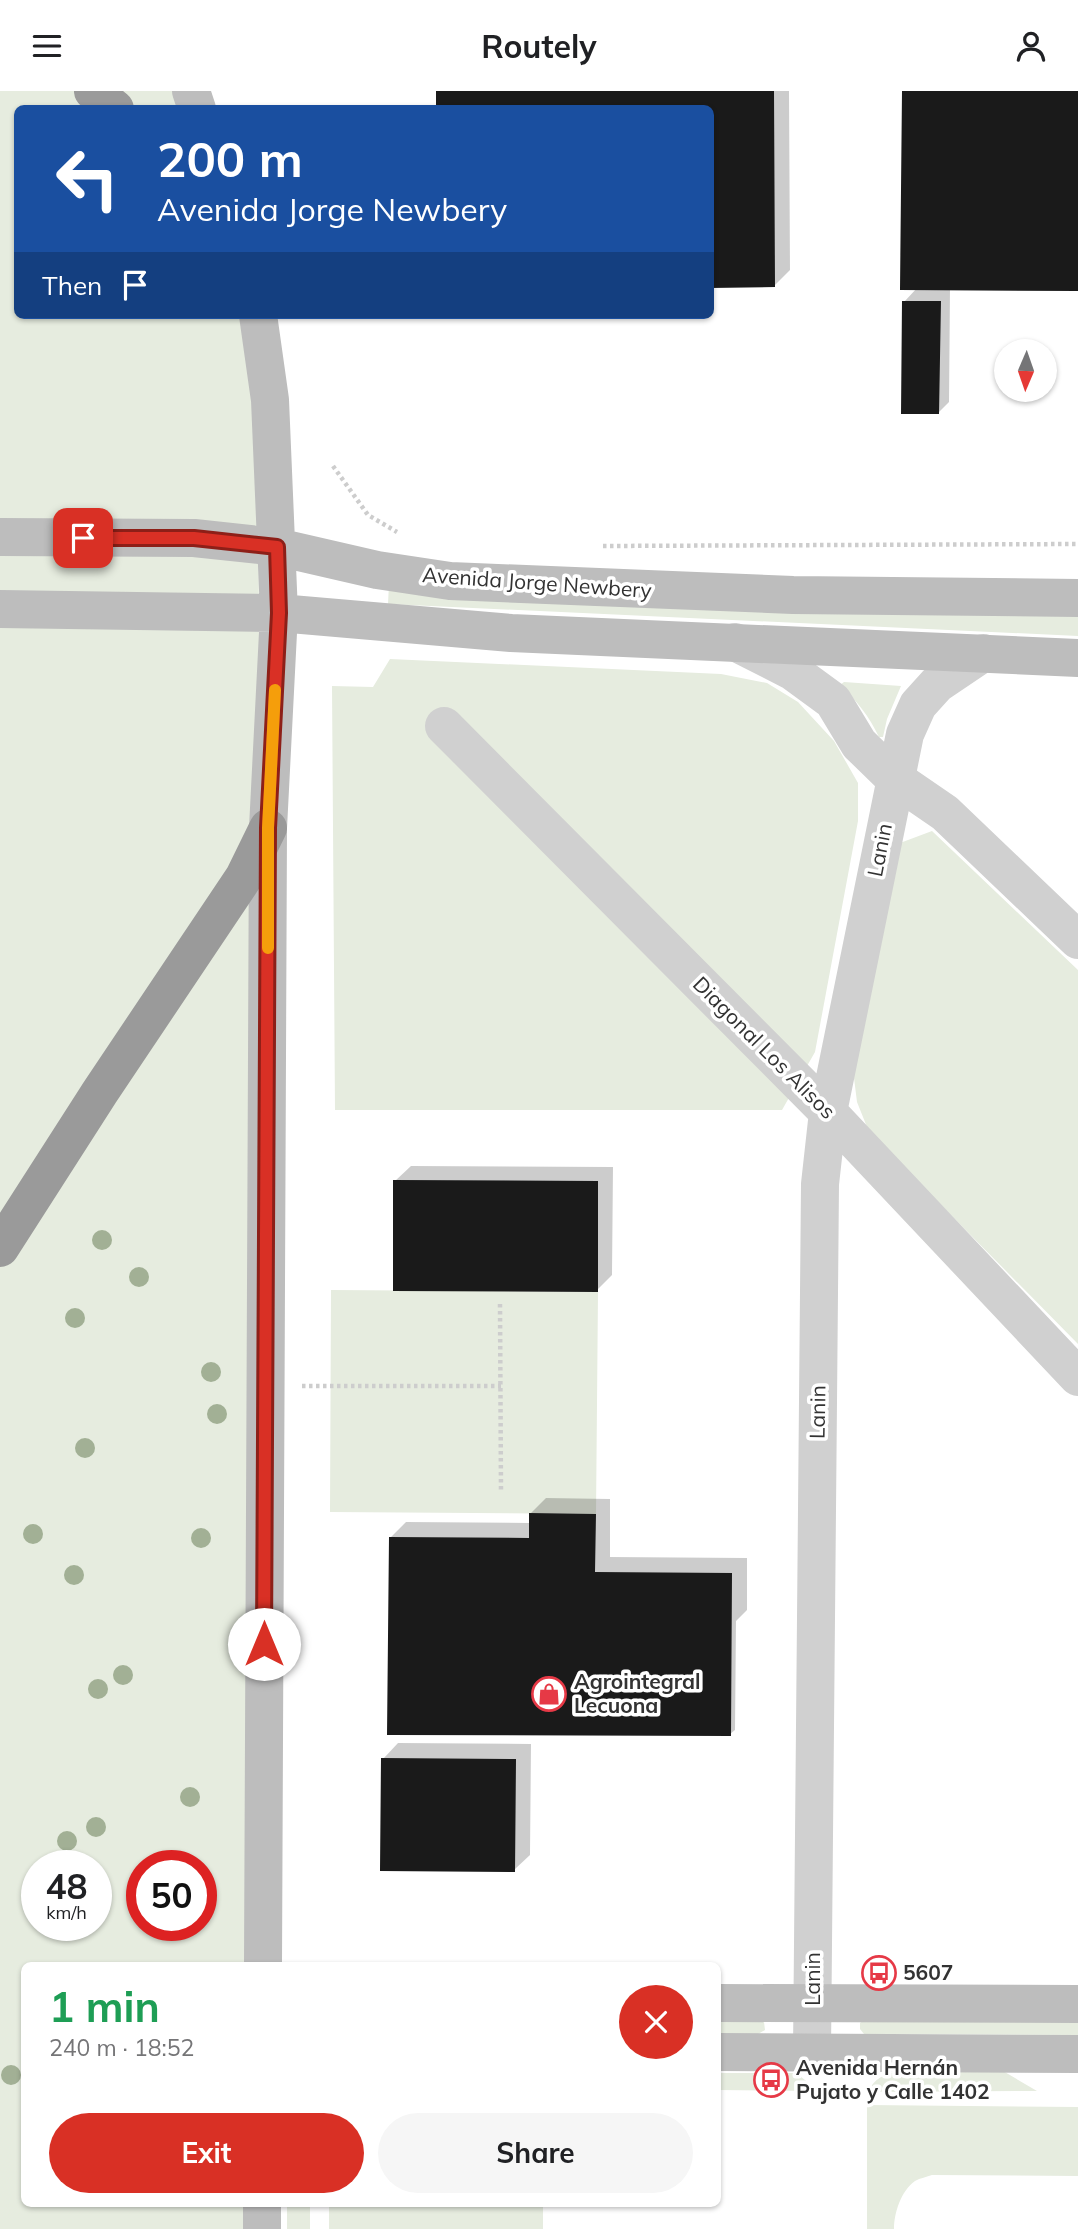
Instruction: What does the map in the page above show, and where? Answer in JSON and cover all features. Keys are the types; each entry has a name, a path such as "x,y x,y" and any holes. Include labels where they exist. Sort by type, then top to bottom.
{"highway":[{"path":"93,91 110,105"},
{"path":"0,1248 236,888 268,828"}],"main road":[{"path":"259,319 270,400 279,613 268,828 263,1962"},
{"name":"Avenida Jorge Newbery","path":"0,537 194,538 277,547 377,569 450,581 793,595 1078,598"},
{"path":"0,609 279,613 511,633 1078,657"},
{"path":"721,2003 1078,2004"},
{"path":"721,2052 1078,2053"},
{"path":"261,2229 262,2207"}],"street":[{"path":"735,642 792,671 833,701 859,744 894,778 945,813 1078,940"},
{"name":"Lanin","path":"813,2052 820,1184 828,1112 905,734 918,705 937,684 983,653"},
{"name":"Diagonal Los Alisos","path":"444,726 828,1112 1078,1377"}],"path":[{"path":"333,466 368,515 398,533"},
{"name":"Avenida Jorge Newbery","path":"597,546 1078,544"},
{"path":"500,1304 501,1493"},
{"path":"331,1386 501,1386"}],"shaded area":[{"path":"0,91 191,91 196,105 14,105 14,319 258,319 263,1962 21,1962 21,2207 262,2207 262,2229 0,2229"},
{"path":"389,584 1078,614 1078,636 388,604"},
{"path":"390,659 721,674 767,683 798,702 834,741 858,783 858,821 815,1052 782,1110 335,1110 332,686 373,687"},
{"path":"844,682 901,686 887,719 883,737 879,737 862,709 840,685"},
{"path":"932,831 1078,970 1078,1344 869,1132 857,1102 853,1070 900,843"},
{"path":"331,1290 598,1292 596,1514 330,1512"},
{"path":"721,2017 764,2022 765,2030 758,2034 721,2034"},
{"path":"865,2018 1078,2018 1078,2035 864,2034 860,2023"},
{"path":"897,2071 1003,2071 1037,2091 868,2092 876,2080"},
{"path":"721,2073 796,2073 819,2091 721,2090"},
{"path":"867,2105 1078,2107 1078,2176 932,2175 915,2181 906,2190 897,2209 894,2229 867,2229"},
{"path":"287,2207 310,2207 310,2229 287,2229"},
{"path":"329,2207 543,2207 543,2229 329,2229"}],"building":[{"path":"436,91 774,91 775,287 714,288 714,105 436,105"},
{"path":"902,91 1078,91 1078,291 900,290"},
{"path":"902,301 941,301 939,414 901,414"},
{"path":"393,1180 598,1181 598,1292 393,1291"},
{"path":"529,1513 596,1514 595,1572 732,1573 731,1736 387,1735 389,1537 529,1538"},
{"path":"381,1758 516,1759 515,1872 380,1871"}],"slow traffic":[{"path":"268,948 268,828 275,690"}],"place":[{"name":"Agrointegral Lecuona","path":"549,1694"},
{"name":"5607","path":"879,1973"},
{"name":"Avenida Hernán Pujato y Calle 1402","path":"771,2080"}],"route":[{"path":"83,538 194,538 277,547 279,613 268,828 264,1644"}]}
